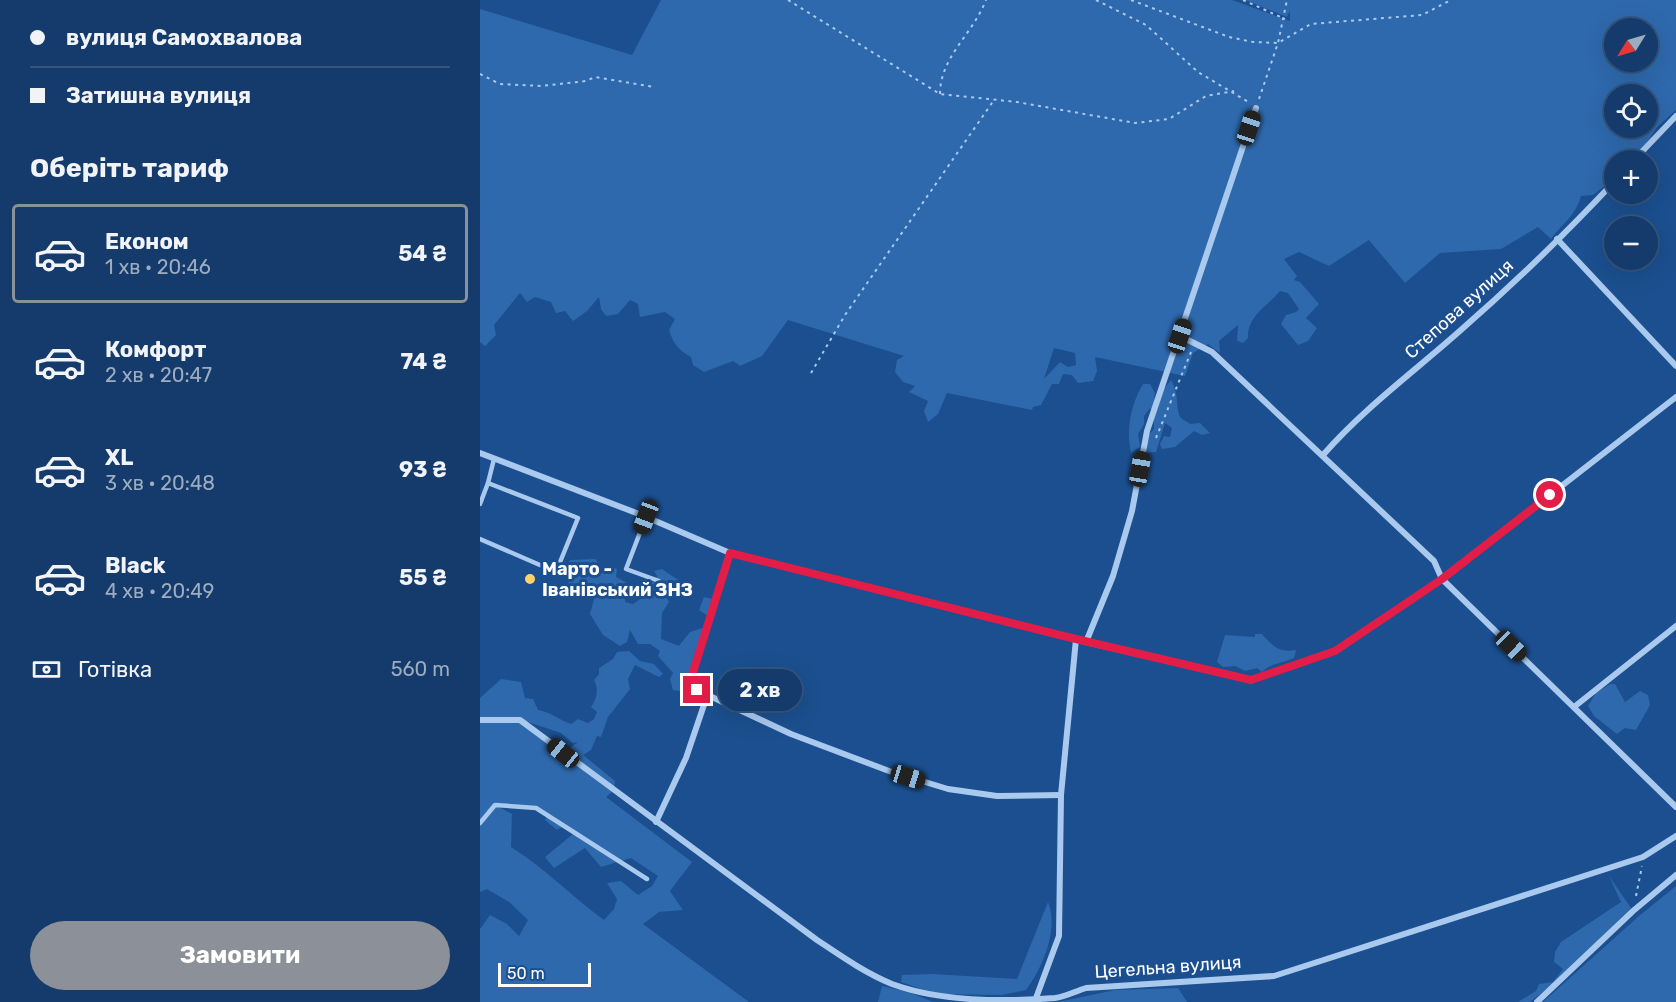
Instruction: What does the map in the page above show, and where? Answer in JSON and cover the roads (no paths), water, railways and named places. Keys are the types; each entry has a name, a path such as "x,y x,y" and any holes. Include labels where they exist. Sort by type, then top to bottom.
{"street":[{"path":"1086,642 1113,576 1132,512 1147,431 1256,108"},
{"path":"1644,150 1676,116"},
{"name":"Степова вулиця","path":"1323,455 1350,425 1464,328 1604,192"},
{"path":"1557,240 1676,366"},
{"path":"1180,336 1212,352 1323,455 1434,561 1442,579 1676,807"},
{"path":"480,453 646,517 730,553 1086,642 1251,680 1335,651 1442,579 1676,397"},
{"path":"730,553 690,682 707,696 802,738 889,771 948,789 997,796 1061,795"},
{"path":"1574,707 1676,626"},
{"path":"1036,998 1059,936 1061,795 1076,639"},
{"path":"656,822 686,758 707,696"},
{"name":"Цегельна вулиця","path":"480,720 520,720 775,911 866,972 893,984 938,997 1010,1000 1058,998 1086,988 1274,976 1643,857 1676,836"},
{"path":"1537,1002 1676,875"}],"lane":[{"path":"480,504 494,459"},
{"path":"480,539 556,572 578,518 488,483"},
{"path":"646,517 626,569 659,581"},
{"path":"480,823 495,805 536,808 647,879"}],"place":[{"name":"Марто - Іванівський ЗНЗ","path":"530,579"}]}
